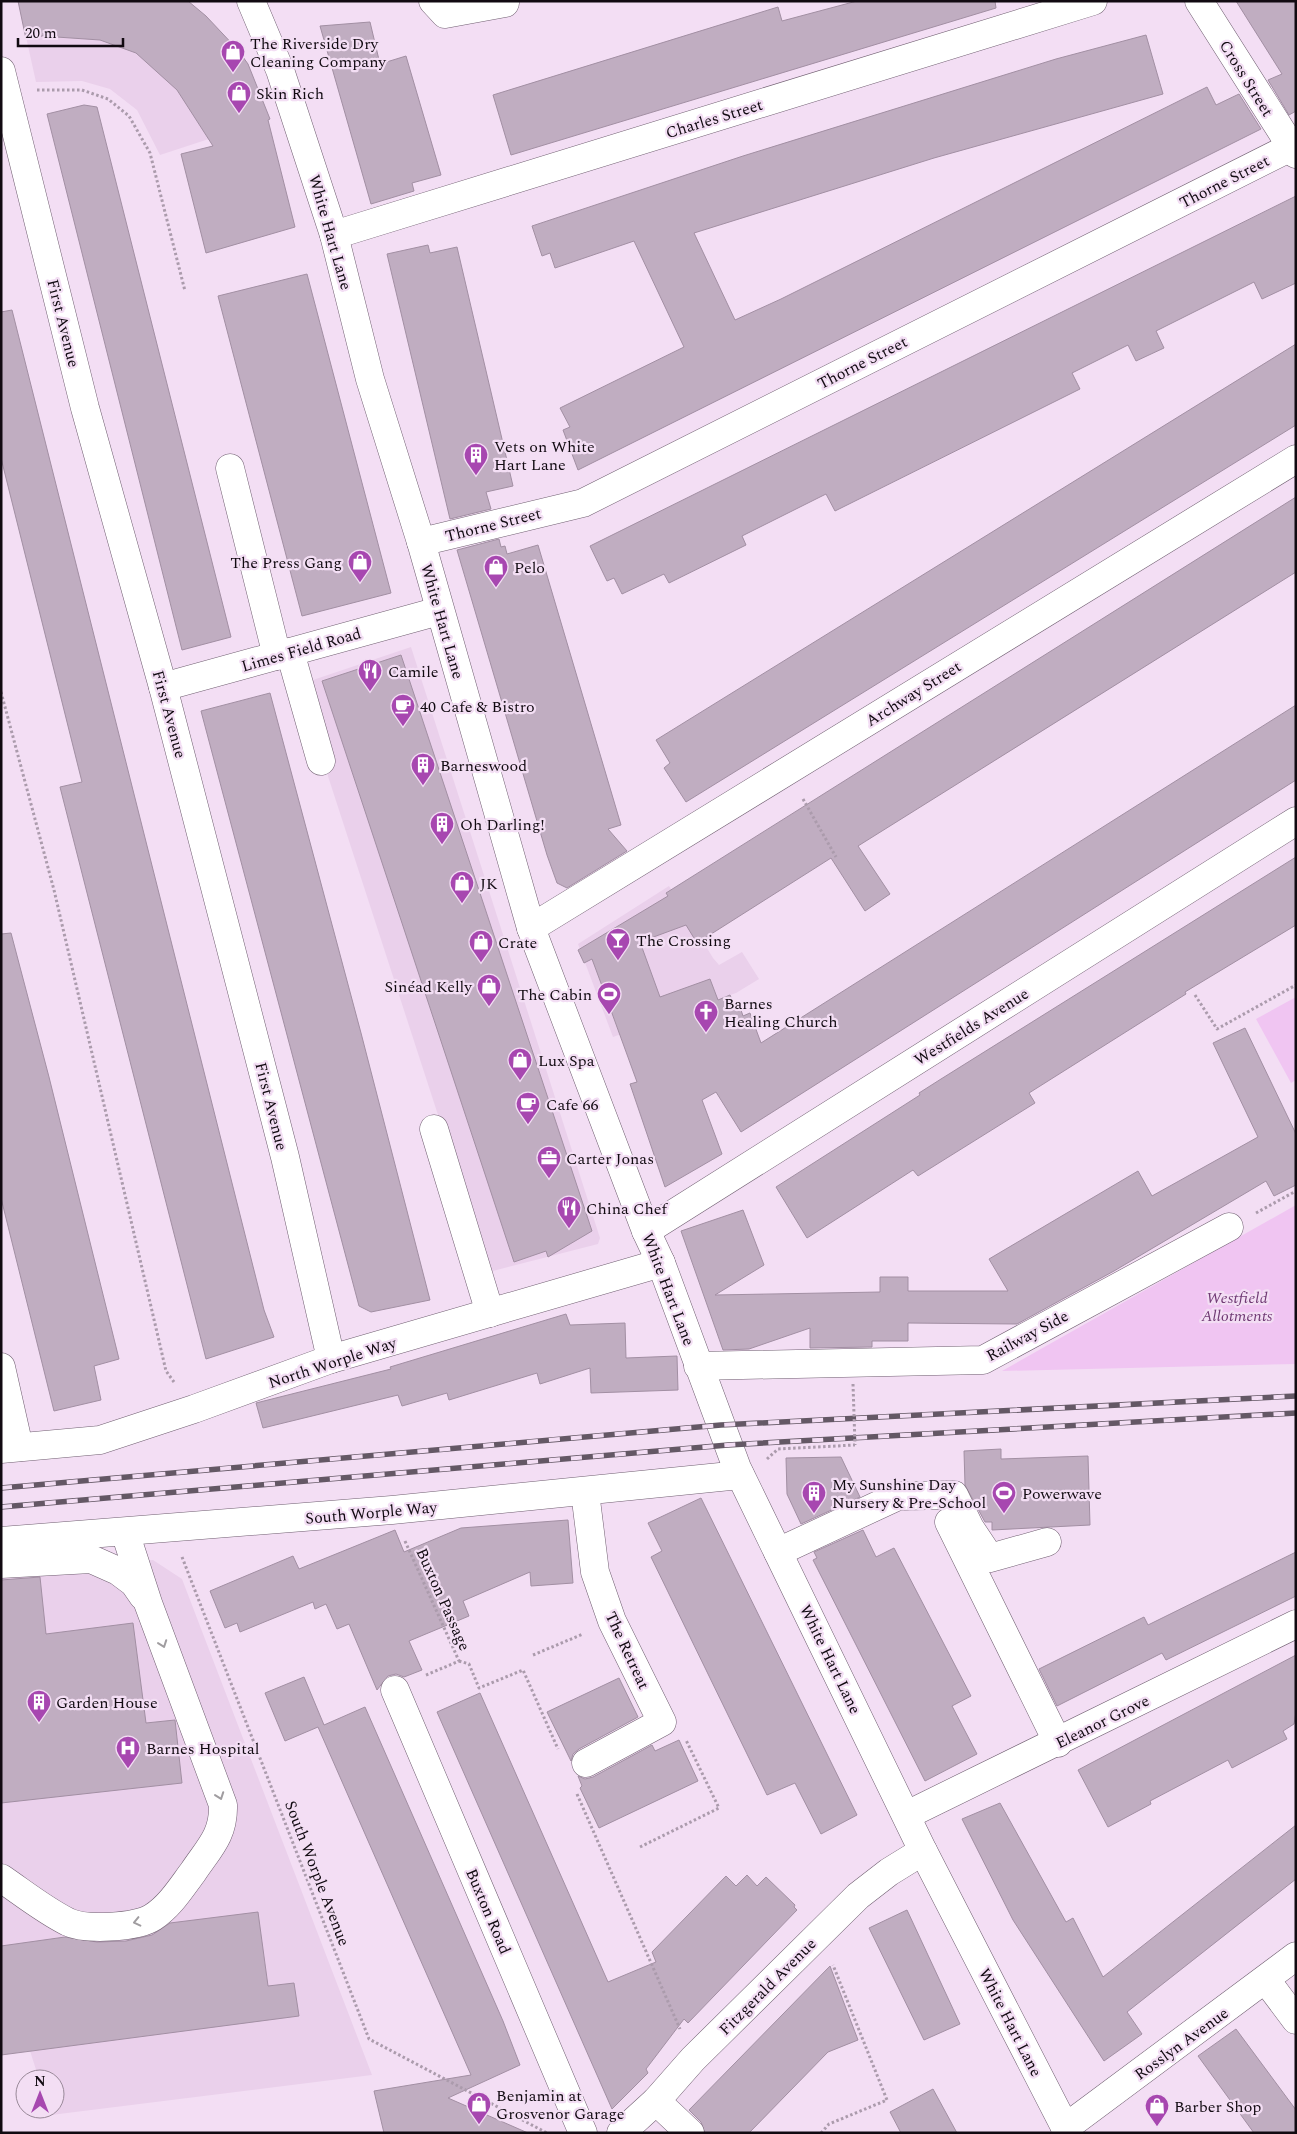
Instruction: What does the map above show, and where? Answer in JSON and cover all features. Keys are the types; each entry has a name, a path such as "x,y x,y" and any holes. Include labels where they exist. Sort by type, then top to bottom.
{"street":[{"name":"White Hart Lane","path":"251,1 283,79 334,235 370,379 421,542 439,611 531,928 646,1231 661,1263 740,1475 908,1815 923,1851 1066,2130"},
{"path":"433,1 446,14 505,3"},
{"name":"Cross Street","path":"1199,1 1293,151"},
{"name":"Charles Street","path":"334,235 1084,3"},
{"name":"First Avenue","path":"4,84 85,408 163,687 285,1157 332,1359"},
{"name":"Thorne Street","path":"421,542 583,503 1293,151"},
{"name":"Archway Street","path":"531,928 1296,459"},
{"path":"230,468 284,654 321,761"},
{"name":"Limes Field Road","path":"163,687 439,611"},
{"name":"Westfields Avenue","path":"646,1231 1296,821"},
{"path":"434,1128 490,1313"},
{"name":"Railway Side","path":"698,1366 983,1360 1229,1227"},
{"name":"North Worple Way","path":"10,1448 100,1440 194,1409 332,1359 661,1263"},
{"path":"1,1367 10,1448"},
{"name":"South Worple Way","path":"1,1541 392,1510 740,1475"},
{"name":"The Retreat","path":"585,1492 595,1572 612,1621 662,1722"},
{"path":"778,1552 898,1496 954,1495 970,1528 990,1558 1047,1542"},
{"path":"947,1519 1058,1743"},
{"path":"1,1878 53,1914 70,1923 92,1927 119,1926 152,1918 175,1898 219,1833 224,1821 223,1805 148,1603 125,1532"},
{"path":"1,1564 91,1559 118,1571 134,1583 148,1603"},
{"name":"Eleanor Grove","path":"908,1815 1058,1743 1296,1624"},
{"name":"Buxton Road","path":"395,1690 583,2133"},
{"path":"586,1762 662,1722"},
{"name":"Fitzgerald Avenue","path":"621,2133 656,2101 693,2059 858,1896 889,1872 923,1851"},
{"name":"Rosslyn Avenue","path":"1066,2130 1296,1956"},
{"path":"1266,1980 1296,2020"},
{"path":"656,2101 690,2133"}],"path":[{"path":"4,84 38,89 82,90 108,99 129,116 150,153 185,291"},
{"path":"1,692 54,890 166,1371 194,1409"},
{"path":"787,771 836,856"},
{"path":"1195,995 1217,1028 1296,985"},
{"path":"1229,1227 1296,1191"},
{"path":"789,1448 855,1445 853,1384"},
{"name":"Buxton Passage","path":"392,1510 458,1661 395,1690"},
{"name":"South Worple Avenue","path":"171,1529 369,2039 547,2133"},
{"path":"532,1655 612,1621"},
{"path":"458,1661 469,1664 479,1688 524,1670 559,1752"},
{"path":"640,1847 720,1808 685,1736 662,1722"},
{"path":"575,1788 693,2059"},
{"path":"820,1933 887,2100 829,2124 821,2133"}],"shaded area":[{"path":"18,1 184,1 258,89 270,119 160,155 137,110 110,89 82,81 36,82"},
{"path":"411,647 600,1238 598,1244 489,1272 325,767 307,682"},
{"path":"669,886 719,965 742,952 759,979 736,993 613,1037 578,944"},
{"name":"Barnes Hospital","path":"153,1560 182,1579 372,2075 65,2113 65,2069 36,2069 1,1960 1,1574"}],"green space":[{"path":"1296,997 1296,1080 1291,1083 1256,1019"},
{"name":"Westfield Allotments","path":"1296,1205 1296,1364 1002,1371"}],"building":[{"path":"18,1 188,1 206,16 238,50 248,64 270,119 268,120 295,227 206,253 181,154 213,146 177,90 136,53 100,40 42,36 26,39"},
{"path":"857,1 995,1 996,8 511,155 493,95 778,7 782,21"},
{"path":"1236,1 1296,1 1296,111 1289,115 1268,80 1282,74"},
{"path":"370,22 380,64 406,56 441,175 412,183 414,191 371,204 320,26"},
{"path":"1146,35 1163,94 934,158 694,233 735,320 781,299 1207,87 1216,105 1239,94 1261,129 578,470 563,430 570,427 560,408 684,347 634,241 555,268 550,253 542,256 532,226 743,156 1056,59"},
{"path":"84,105 97,107 231,637 182,650 47,114"},
{"path":"1296,196 1296,283 1262,299 1254,282 1156,331 1164,348 1136,361 1128,345 1072,373 1080,389 835,511 826,494 742,536 746,545 669,583 664,574 622,594 614,578 607,581 590,546"},
{"path":"428,245 430,253 457,247 513,486 486,492 491,509 450,519 387,254"},
{"path":"307,274 391,593 302,616 218,296"},
{"path":"12,310 264,1310 274,1337 206,1359 60,787 82,782 1,458 1,312"},
{"path":"1296,344 1296,425 686,802 664,768 670,763 656,740"},
{"path":"1296,497 1296,572 858,846 890,894 865,911 831,858 697,943 686,925 640,942 660,997 710,979 718,1000 730,995 733,1002 738,1001 743,1016 750,1013 761,1043 1296,705 1296,780 741,1132 716,1092 702,1100 722,1154 665,1187 630,1084 637,1082 605,994 592,959 584,963 578,950 668,896 666,893"},
{"path":"499,539 501,547 505,546 507,554 538,545 621,825 608,829 627,851 567,888 557,883 547,855 457,550"},
{"path":"401,655 592,1231 548,1257 546,1251 514,1262 322,681"},
{"path":"270,693 430,1300 371,1312 359,1306 201,711"},
{"path":"1296,857 1296,925 1185,992 1186,994 1029,1093 1035,1103 918,1176 913,1170 807,1238 776,1187 920,1095 919,1093 941,1079"},
{"path":"11,933 119,1359 94,1366 101,1400 54,1411 1,1198 1,934"},
{"path":"1245,1028 1296,1134 1296,1185 1274,1196 1266,1181 1114,1271 1017,1324 908,1323 908,1341 872,1341 872,1347 810,1348 810,1328 749,1349 723,1350 681,1231 743,1210 764,1265 715,1295 880,1292 880,1277 908,1277 908,1291 1008,1291 989,1259 1138,1171 1152,1196 1258,1137 1213,1043"},
{"path":"566,1314 570,1325 625,1323 626,1358 677,1356 678,1390 591,1393 590,1368 540,1384 537,1373 449,1400 447,1393 402,1406 398,1395 263,1428 256,1403 391,1369 390,1367"},
{"path":"1001,1449 1001,1459 1088,1456 1090,1525 992,1530 992,1522 985,1522 965,1485 964,1451"},
{"name":"My Sunshine Day Nursery & Pre-School","path":"841,1457 860,1497 801,1524 787,1494 786,1458"},
{"path":"701,1498 857,1815 821,1834 795,1783 767,1795 651,1557 662,1551 648,1523"},
{"path":"568,1520 573,1583 531,1586 530,1572 463,1601 469,1616 409,1641 422,1670 404,1677 396,1674 388,1676 377,1690 349,1624 337,1629 326,1604 315,1609 313,1602 240,1632 237,1623 225,1628 210,1591 293,1556 299,1569 395,1530 404,1552 461,1528"},
{"path":"863,1530 876,1557 894,1548 971,1696 952,1706 977,1754 925,1781 813,1560 817,1558 814,1552"},
{"path":"1296,1552 1296,1596 1166,1660 1162,1653 1057,1706 1039,1669 1144,1617 1148,1625"},
{"path":"40,1577 46,1634 133,1623 146,1723 175,1720 182,1783 1,1803 1,1580"},
{"path":"1296,1655 1296,1712 1294,1724 1283,1731 1287,1739 1232,1768 1228,1760 1150,1801 1151,1804 1108,1827 1078,1770"},
{"path":"304,1677 324,1725 365,1707 503,2021 520,2065 448,2098 528,2133 384,2133 374,2091 471,2075 318,1727 285,1741 265,1693"},
{"path":"619,1678 638,1717 579,1749 573,1754 571,1761 547,1712"},
{"path":"480,1693 608,1982 656,1962 652,1952 726,1876 736,1886 747,1875 757,1886 766,1877 795,1905 794,1907 797,1910 688,2023 684,2019 646,2069 648,2073 612,2109 437,1712"},
{"path":"679,1740 698,1781 599,1828 580,1788 582,1786 578,1776 585,1779 593,1777 652,1745 655,1751"},
{"path":"1000,1803 1066,1922 1073,1918 1103,1977 1296,1825 1296,1879 1127,2012 1142,2034 1104,2061 1013,1920 962,1819"},
{"path":"907,1910 960,2024 924,2040 869,1928"},
{"path":"258,1912 268,1986 294,1983 299,2016 1,2055 1,1946 65,1937 97,1942 126,1941 152,1935 170,1923"},
{"path":"830,1966 858,2040 828,2052 749,2133 705,2133 701,2122 689,2110"},
{"path":"1236,2029 1296,2110 1296,2133 1254,2133 1198,2056"},
{"path":"933,2089 957,2133 901,2133 890,2112"}],"railway":[{"path":"1,1488 721,1425 1296,1396"},
{"path":"1,1507 728,1445 1296,1413"}],"place":[{"name":"The Riverside Dry Cleaning Company","path":"233,73"},
{"name":"Skin Rich","path":"239,114"},
{"name":"Vets on White Hart Lane","path":"476,476"},
{"name":"The Press Gang","path":"360,583"},
{"name":"Pelo","path":"496,588"},
{"name":"Camile","path":"370,692"},
{"name":"40 Cafe & Bistro","path":"403,727"},
{"name":"Barneswood","path":"423,786"},
{"name":"Oh Darling!","path":"442,845"},
{"name":"JK","path":"462,904"},
{"name":"The Crossing","path":"618,961"},
{"name":"Crate","path":"481,963"},
{"name":"Sinéad Kelly","path":"489,1007"},
{"name":"The Cabin","path":"609,1015"},
{"name":"Barnes Healing Church","path":"706,1033"},
{"name":"Lux Spa","path":"520,1081"},
{"name":"Cafe 66","path":"528,1125"},
{"name":"Carter Jonas","path":"549,1179"},
{"name":"China Chef","path":"569,1229"},
{"name":"My Sunshine Day Nursery & Pre-School","path":"814,1514"},
{"name":"Powerwave","path":"1004,1514"},
{"name":"Garden House","path":"39,1723"},
{"name":"Barnes Hospital","path":"128,1769"},
{"name":"Benjamin at Grosvenor Garage","path":"479,2125"},
{"name":"Barber Shop","path":"1157,2127"}]}
